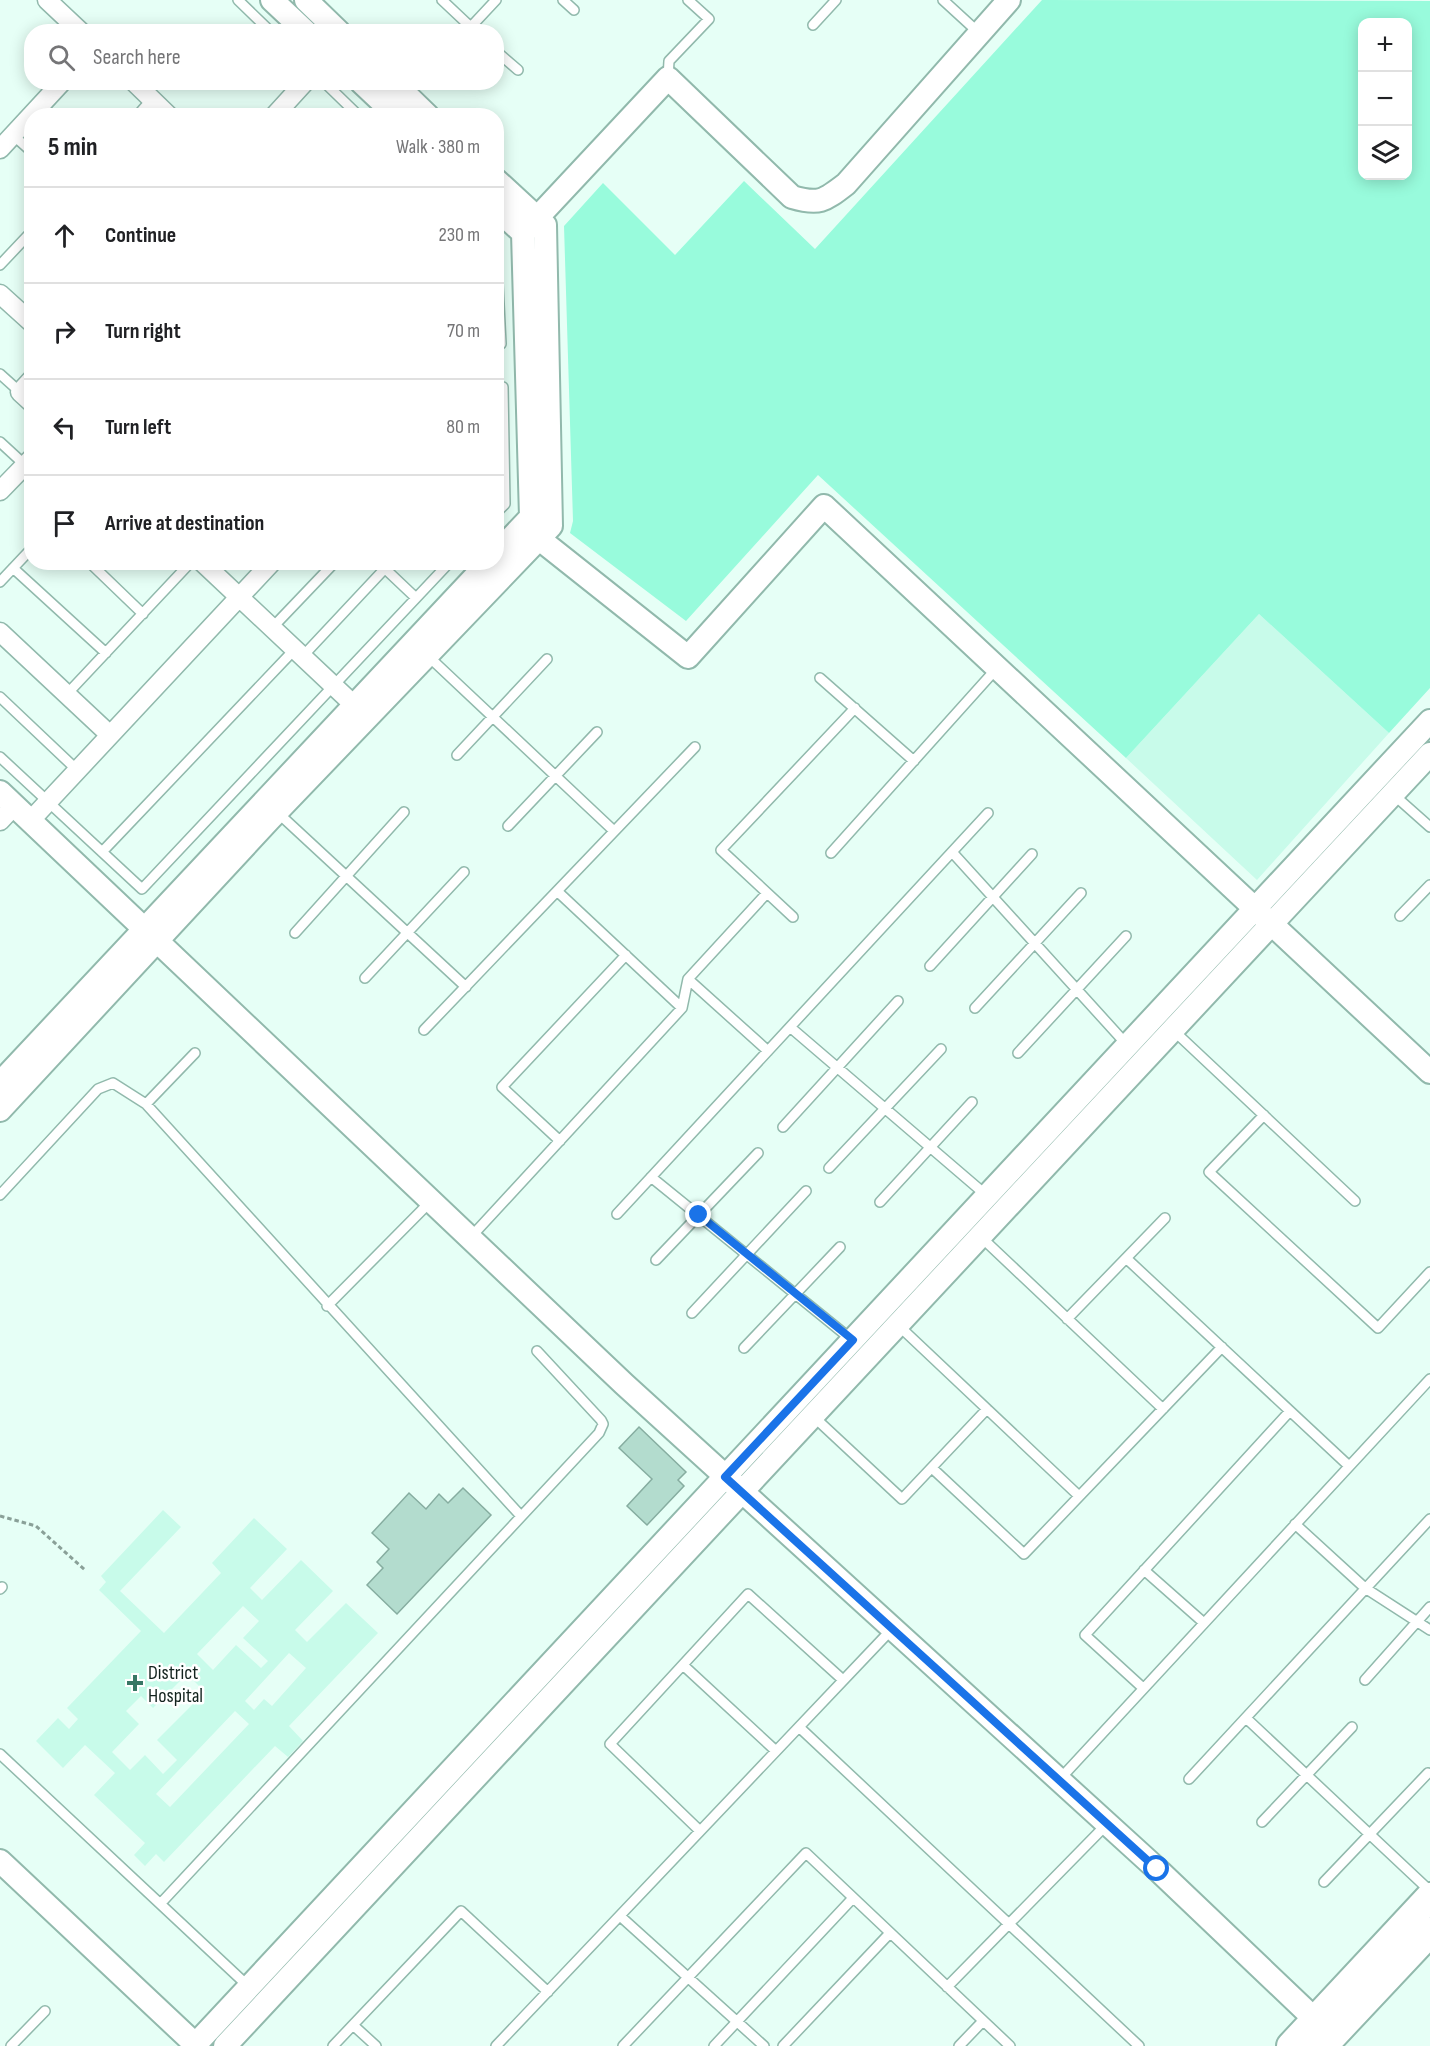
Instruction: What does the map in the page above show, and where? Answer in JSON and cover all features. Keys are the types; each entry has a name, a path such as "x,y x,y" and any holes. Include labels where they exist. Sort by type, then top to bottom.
{"main road":[{"path":"1323,2034 1430,1897"},
{"path":"1290,2046 1323,2034 1430,1932"}],"street":[{"path":"47,0 72,24"},
{"path":"272,0 298,24"},
{"path":"306,0 331,24"},
{"path":"530,225 668,78 792,197 812,203 827,199 846,184 1009,0"},
{"path":"38,108 55,90"},
{"path":"142,90 161,108"},
{"path":"287,108 299,90"},
{"path":"369,90 389,108"},
{"path":"408,90 422,108"},
{"path":"0,149 24,124"},
{"path":"504,191 530,225"},
{"path":"504,212 530,225 545,225 551,526 531,532 504,549"},
{"path":"0,294 24,316"},
{"path":"0,491 24,466"},
{"path":"531,532 688,657 824,507 1430,1072"},
{"path":"504,564 531,532"},
{"path":"210,570 354,705"},
{"path":"11,810 48,802 264,570"},
{"path":"0,1110 354,705 481,570"},
{"path":"0,1083 277,812 427,655 499,570"},
{"path":"0,632 110,735"},
{"path":"0,1861 195,2045 1430,721"},
{"path":"225,2046 1430,754"},
{"path":"11,810 151,935 725,1477 1107,1823 1323,2034"}],"lane":[{"path":"238,0 263,24"},
{"path":"442,0 465,24"},
{"path":"476,24 496,0"},
{"path":"563,0 574,10"},
{"path":"668,78 669,61 709,19 688,0"},
{"path":"813,25 836,0"},
{"path":"944,0 979,33"},
{"path":"504,58 518,70"},
{"path":"332,90 351,108"},
{"path":"144,108 152,99"},
{"path":"14,135 24,144"},
{"path":"0,265 24,240"},
{"path":"0,374 24,389"},
{"path":"0,442 24,459"},
{"path":"0,582 24,556"},
{"path":"13,568 105,653"},
{"path":"97,570 143,614"},
{"path":"67,694 184,570"},
{"path":"272,628 327,570"},
{"path":"102,852 380,570"},
{"path":"390,570 416,598"},
{"path":"0,758 142,890 442,570"},
{"path":"427,655 614,831"},
{"path":"457,755 548,659"},
{"path":"831,854 998,668"},
{"path":"820,678 914,761"},
{"path":"0,696 77,770"},
{"path":"793,917 721,850 855,708"},
{"path":"508,826 597,732"},
{"path":"424,1030 695,747"},
{"path":"1393,794 1430,827"},
{"path":"277,812 466,987"},
{"path":"295,933 404,812"},
{"path":"617,1214 988,813"},
{"path":"952,852 1128,1046"},
{"path":"930,966 1032,854"},
{"path":"365,978 464,872"},
{"path":"1400,916 1430,885"},
{"path":"557,891 681,1008"},
{"path":"470,1238 681,1008 688,979 767,893"},
{"path":"975,1008 1081,893"},
{"path":"1018,1053 1126,936"},
{"path":"560,1140 502,1087 626,955"},
{"path":"688,979 768,1051"},
{"path":"783,1127 898,1001"},
{"path":"790,1027 987,1196"},
{"path":"1173,1030 1355,1201"},
{"path":"829,1168 941,1049"},
{"path":"146,1104 195,1053"},
{"path":"0,1195 98,1089 113,1083 146,1104 327,1306 520,1515"},
{"path":"880,1202 972,1102"},
{"path":"1264,1115 1209,1172 1378,1328 1430,1272"},
{"path":"656,1260 758,1153"},
{"path":"651,1177 853,1340"},
{"path":"692,1313 806,1191"},
{"path":"327,1306 431,1201"},
{"path":"1067,1319 1165,1218"},
{"path":"981,1237 1163,1409"},
{"path":"744,1348 840,1247"},
{"path":"1126,1258 1349,1466"},
{"path":"898,1325 1079,1496"},
{"path":"932,1468 1024,1554 1222,1347"},
{"path":"161,1903 520,1515 599,1433 603,1424 537,1351"},
{"path":"1059,1780 1430,1379"},
{"path":"813,1416 902,1499 987,1409"},
{"path":"1143,1688 1085,1635 1290,1410"},
{"path":"1189,1779 1430,1518"},
{"path":"1296,1524 1365,1588 1430,1630"},
{"path":"1144,1570 1204,1623"},
{"path":"700,1831 610,1744 748,1594 843,1680"},
{"path":"1365,1680 1430,1607"},
{"path":"496,2046 892,1629"},
{"path":"683,1665 776,1751"},
{"path":"1246,1718 1430,1891"},
{"path":"799,1727 1139,2046"},
{"path":"1262,1822 1352,1727"},
{"path":"0,1754 249,1986"},
{"path":"1324,1882 1428,1773"},
{"path":"947,1987 1107,1823"},
{"path":"623,2046 806,1853 1010,2046"},
{"path":"714,2046 853,1898"},
{"path":"333,2046 461,1911 548,1992"},
{"path":"620,1916 764,2046"},
{"path":"783,2046 890,1933"},
{"path":"11,2046 45,2011"},
{"path":"959,2046 983,2021"},
{"path":"353,2025 376,2046"}],"path":[{"path":"0,1516 36,1526 86,1571"}],"shaded area":[{"path":"1259,614 1389,733 1257,880 1126,758"},
{"name":"District Hospital","path":"163,1510 181,1527 120,1591 164,1633 221,1573 212,1563 254,1518 287,1549 250,1588 262,1600 301,1560 333,1591 295,1630 307,1642 346,1603 378,1633 289,1726 303,1741 288,1757 275,1746 164,1862 156,1854 145,1866 134,1855 145,1843 94,1795 115,1773 85,1745 63,1768 36,1741 58,1718 69,1729 78,1719 67,1708 141,1631 99,1590 106,1582 101,1576","holes":["243,1606 259,1621 243,1638 268,1661 261,1668 236,1645 213,1670 197,1654","289,1653 306,1668 272,1706 264,1699 254,1710 245,1701","187,1674 205,1692 157,1740 177,1760 163,1774 145,1755 130,1770 112,1752 139,1724 126,1711 141,1696 153,1708","235,1711 249,1724 170,1807 156,1794"]}],"green space":[{"path":"1042,0 1430,1 1430,688 1389,733 1259,614 1126,758 818,475 686,621 570,533 573,521 564,226 603,183 675,255 744,181 815,249"}],"building":[{"path":"639,1427 686,1472 678,1480 684,1486 647,1525 627,1506 652,1479 619,1448"},
{"path":"463,1488 491,1515 397,1614 367,1585 383,1568 377,1562 389,1549 372,1533 409,1493 426,1509 439,1494 448,1503"}],"place":[{"name":"District Hospital","path":"135,1683"}],"route":[{"path":"699,1215 853,1340 725,1477 1157,1869"}]}
